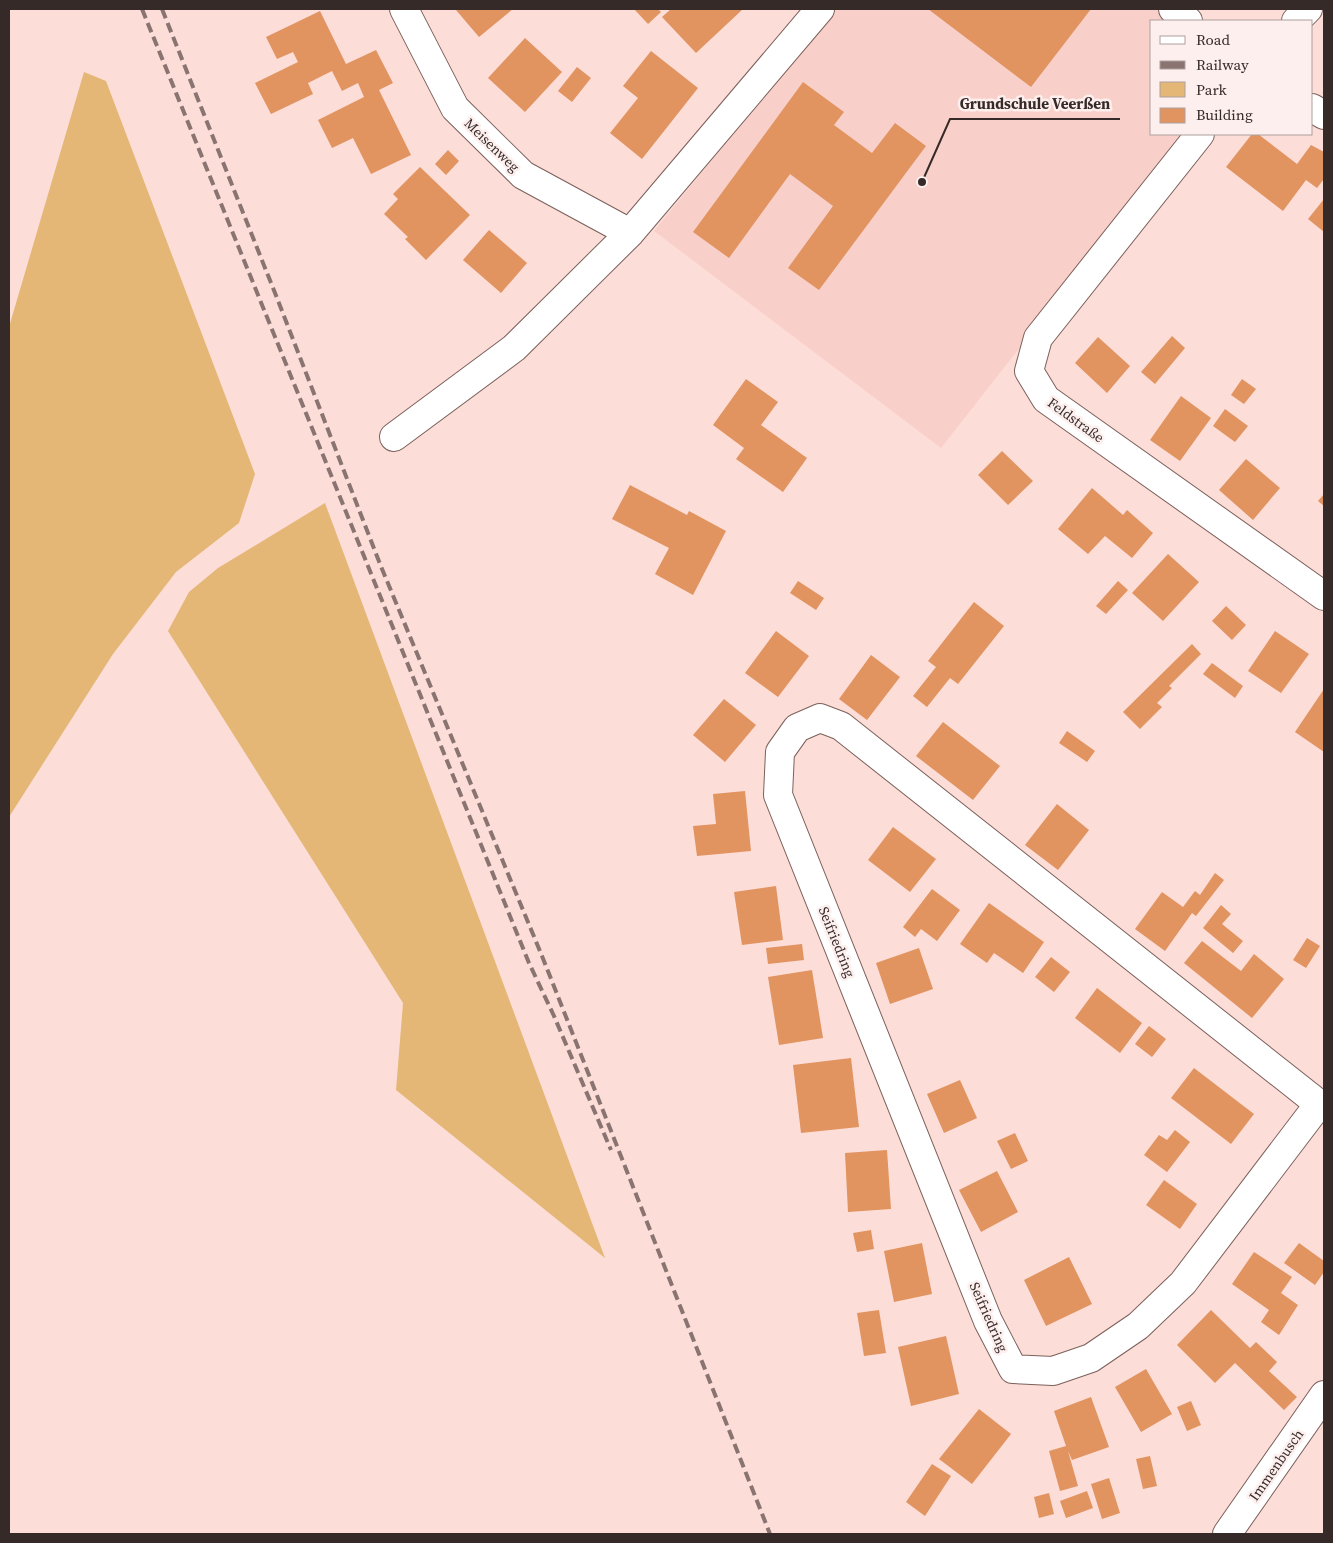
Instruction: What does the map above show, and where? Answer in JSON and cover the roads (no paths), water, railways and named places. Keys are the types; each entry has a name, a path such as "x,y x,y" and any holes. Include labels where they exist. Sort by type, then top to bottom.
{"street":[{"name":"Meisenweg","path":"404,9 454,108 523,175 630,232"},
{"path":"394,437 514,348 630,232 820,9"},
{"path":"1173,9 1187,20"},
{"path":"1297,20 1308,9"},
{"path":"1313,109 1324,115"},
{"name":"Feldstraße","path":"1199,135 1038,338 1029,370 1046,399 1324,596"},
{"name":"Seifriedring","path":"820,718 841,726 1322,1106 1183,1283 1138,1326 1092,1358 1053,1372 1013,1369 988,1321 778,795 780,752 797,728 820,718"},
{"name":"Immenbusch","path":"1227,1534 1324,1395"}],"railway":[{"path":"142,9 529,963 554,1016 611,1150"},
{"path":"162,9 380,564 542,956 770,1534"}],"place":[{"name":"Grundschule Veerßen","path":"922,182"}]}
